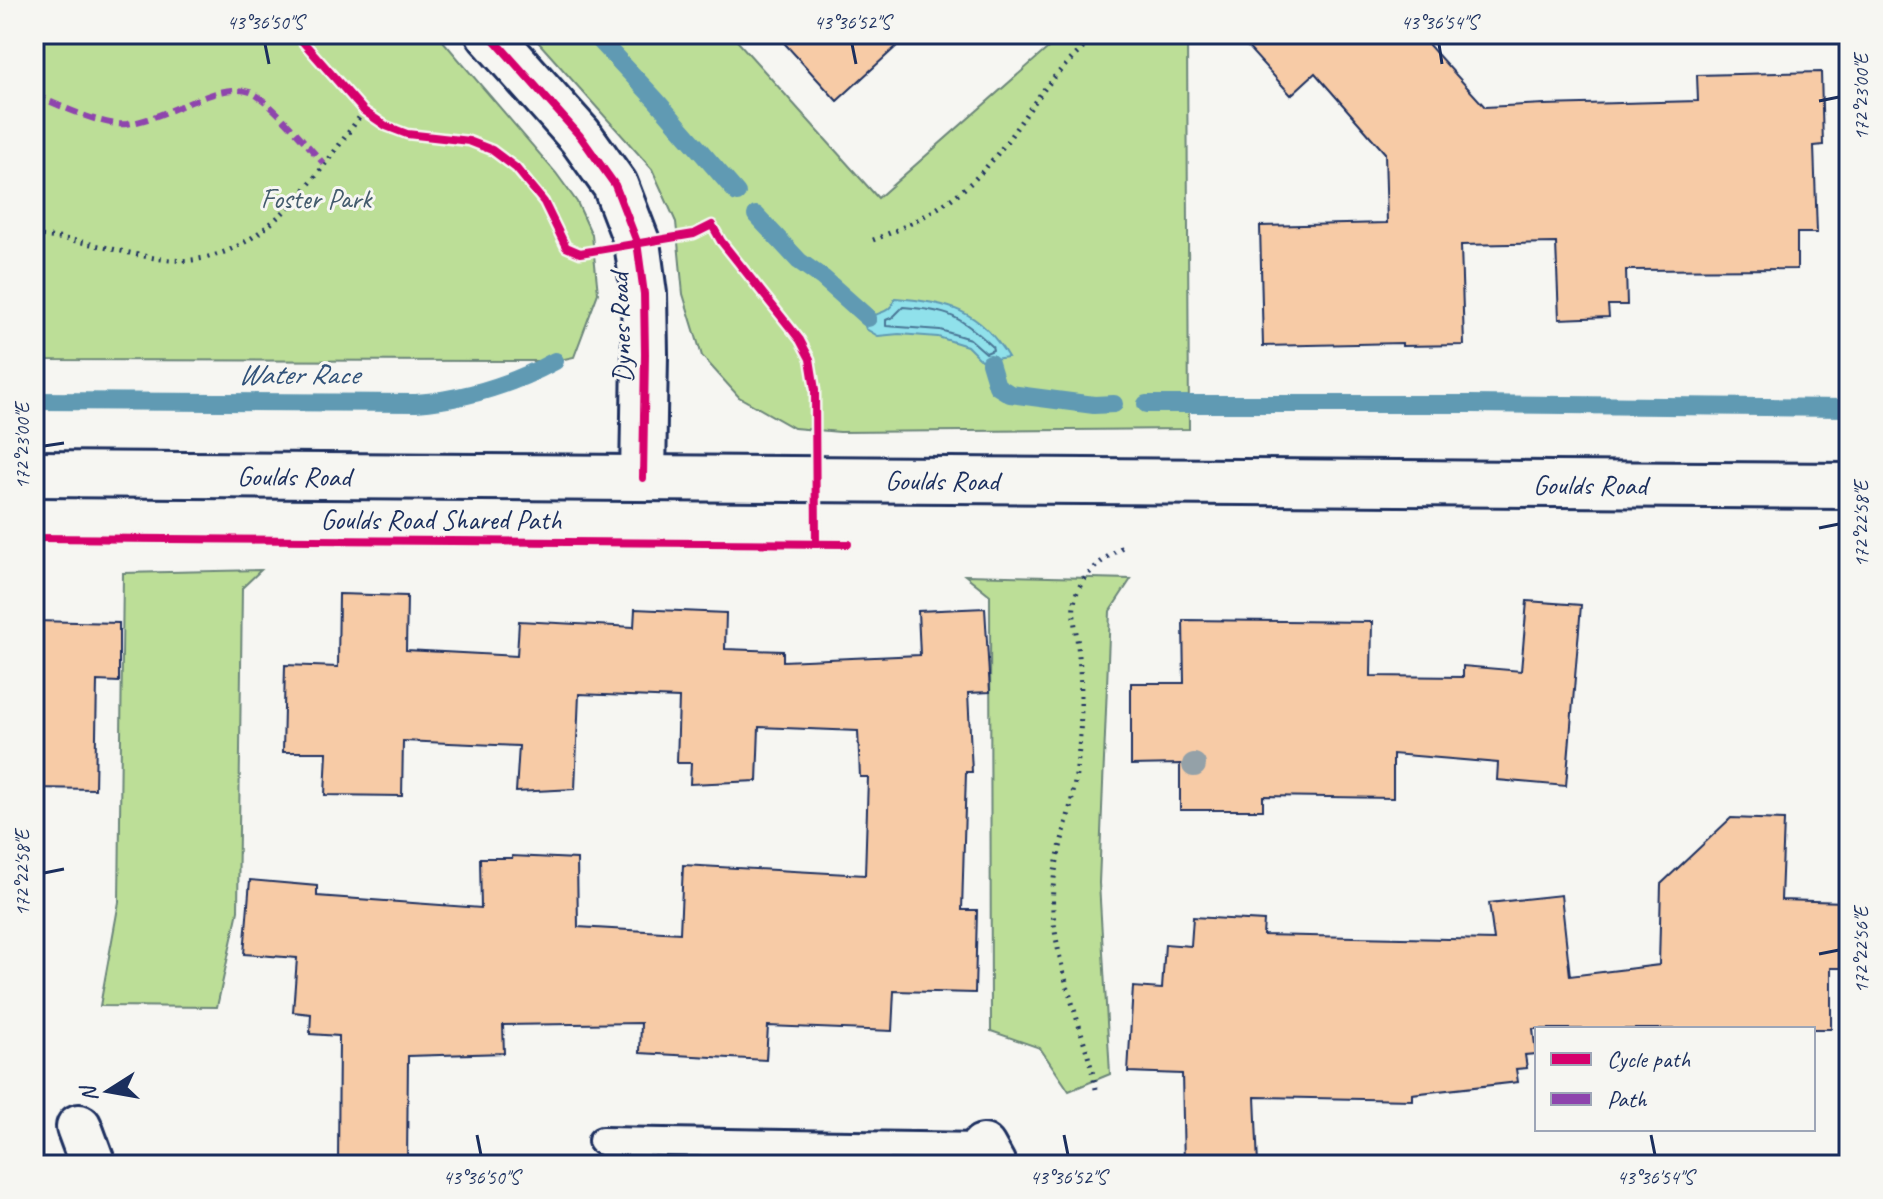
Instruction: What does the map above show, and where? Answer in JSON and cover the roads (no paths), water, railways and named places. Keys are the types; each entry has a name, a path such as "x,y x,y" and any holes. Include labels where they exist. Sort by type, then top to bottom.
{"main road":[{"name":"Dynes Road","path":"489,34 580,136 615,185 637,242 645,309 643,478"},
{"name":"Goulds Road","path":"34,474 1849,486"}],"lane":[{"path":"602,1141 988,1156"}],"water":[{"path":"895,298 931,302 961,311 986,329 1008,357 994,359 990,363 980,359 967,346 938,337 878,336 866,329 864,323 889,308"}],"waterway":[{"path":"594,34 737,193"},
{"path":"756,215 799,261 868,318"},
{"name":"Water Race","path":"34,401 416,403 488,389 555,361"},
{"path":"990,363 997,386 1010,394 1094,405 1114,404"},
{"path":"1146,404 1849,408"}],"park label":[{"name":"Foster Park","path":"316,198"}]}
